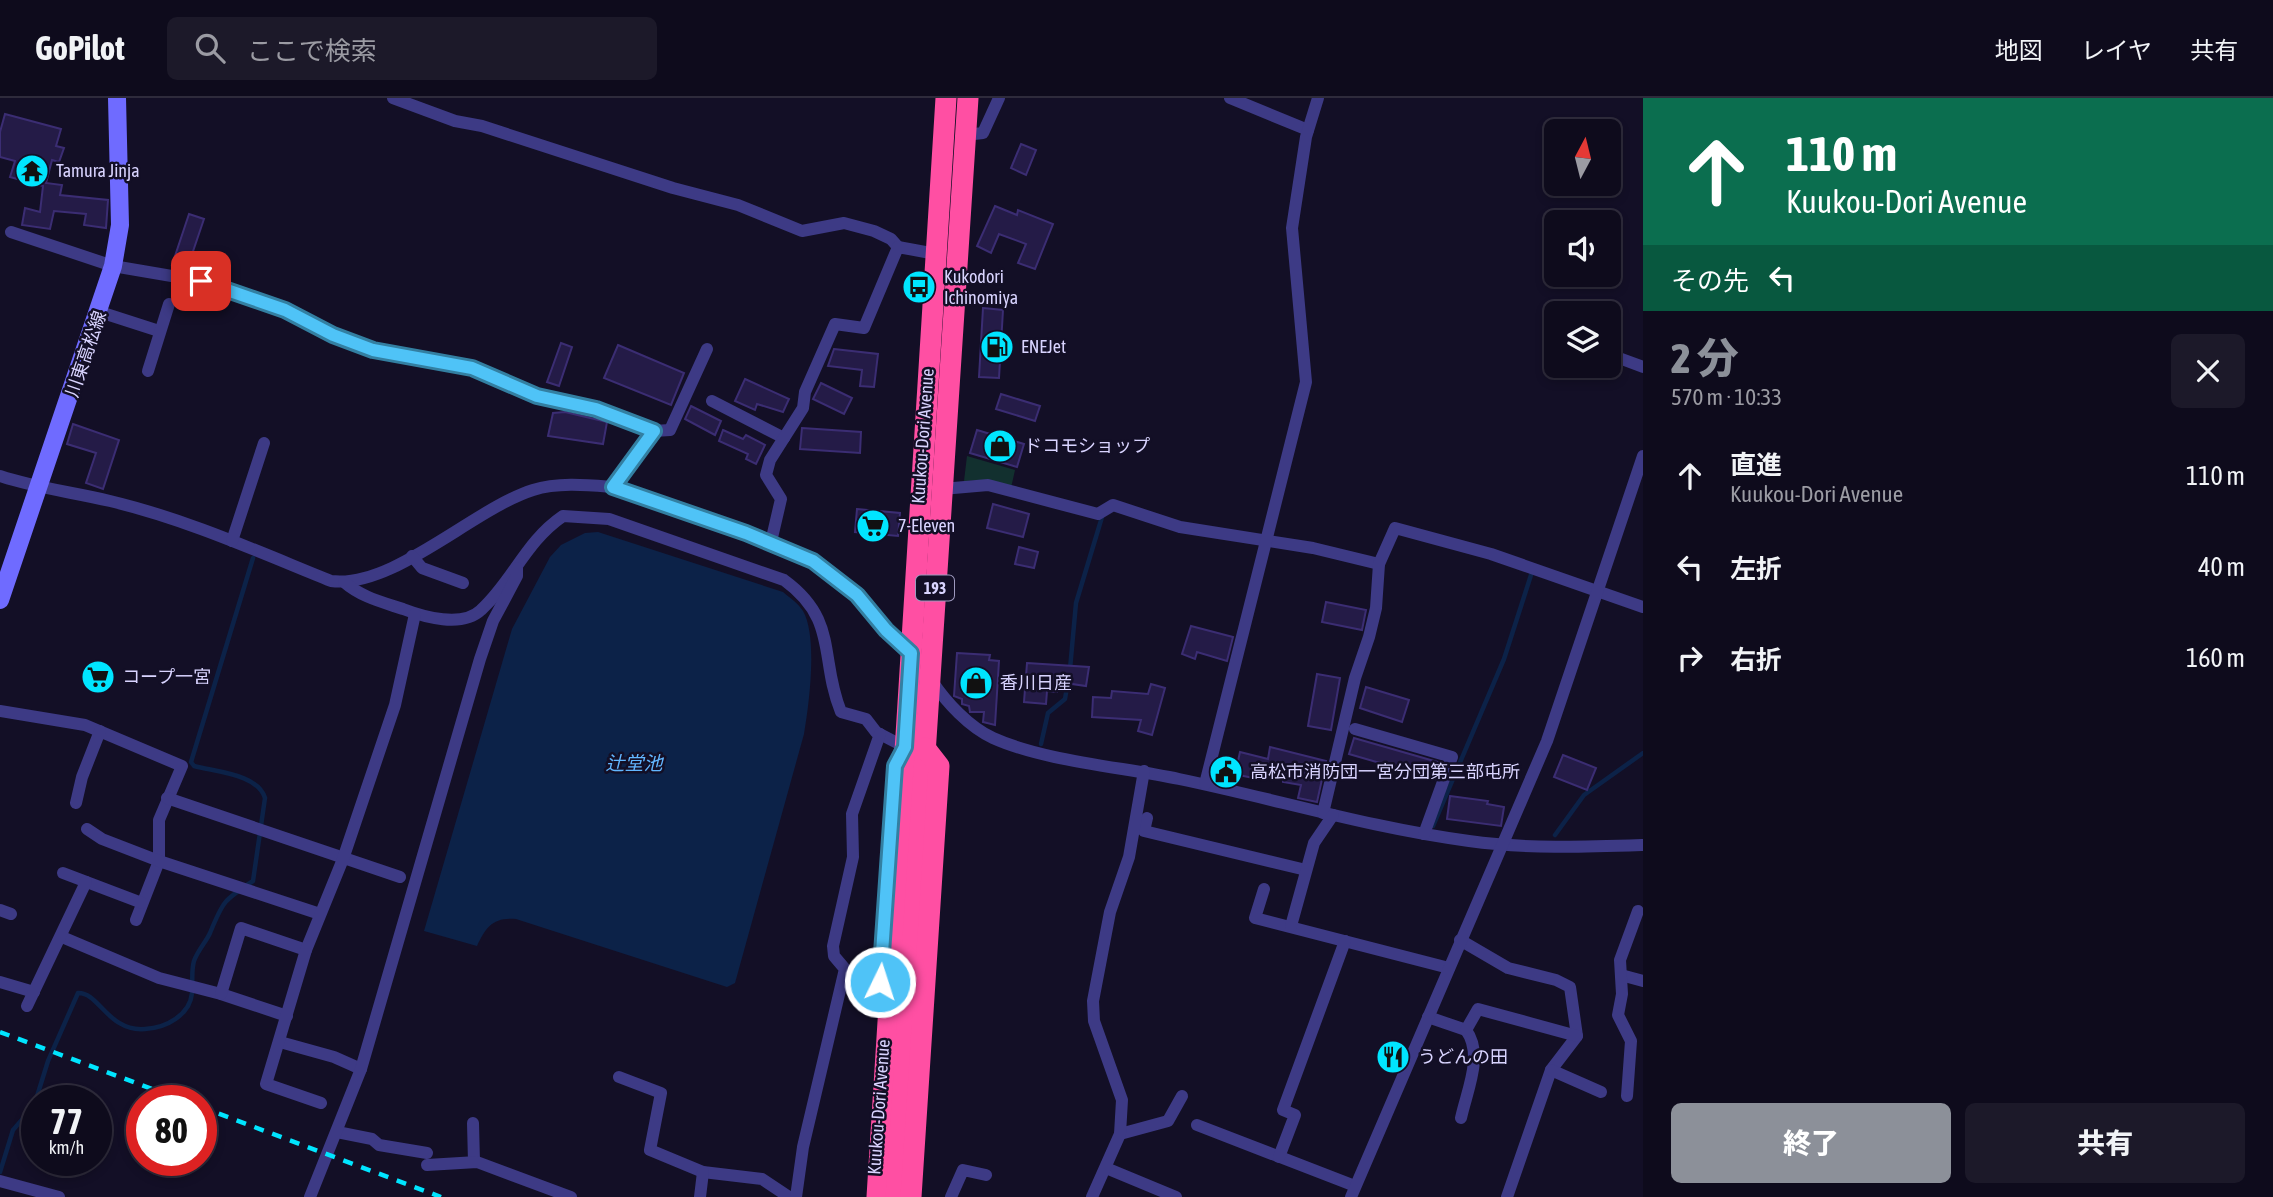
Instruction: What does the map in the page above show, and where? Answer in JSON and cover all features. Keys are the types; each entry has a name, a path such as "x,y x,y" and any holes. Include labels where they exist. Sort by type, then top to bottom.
{"highway":[{"name":"Kuukou-Dori Avenue","path":"877,1197 894,1076 915,748 911,653 946,98"},
{"name":"Kuukou-Dori Avenue","path":"915,748 930,678 968,98"},
{"path":"865,1197 895,766 915,748 939,766 911,1197"},
{"name":"Kuukou-Dori Avenue","path":"894,1076 896,1197"}],"main road":[{"name":"川東高松線","path":"0,600 100,312 113,266 120,225 117,98"}],"street":[{"path":"393,98 455,121 482,126 673,188 738,205 802,230 844,223 874,231 891,239 898,247 936,254"},
{"path":"965,135 983,133 999,98"},
{"path":"1230,98 1308,130"},
{"path":"1205,784 1306,382 1292,228 1308,130 1318,98"},
{"path":"10,232 113,266 201,281 285,310 333,335 373,350 472,368 537,396 596,409 654,431 670,430 707,349"},
{"path":"771,542 781,499 766,475 770,460 803,408 805,392 835,324 864,328 898,247"},
{"path":"148,371 169,304"},
{"path":"100,312 159,331"},
{"path":"1621,359 1643,367"},
{"path":"712,401 784,438"},
{"path":"613,487 654,431"},
{"path":"232,541 264,443"},
{"path":"1197,1125 1279,1157 1353,1192 1548,741 1643,456"},
{"path":"0,476 40,489 110,501 232,541 331,581 344,582 384,572 534,489 587,484 613,487 771,542 813,561 835,575 911,653 953,707 990,737 1037,751 1205,784 1424,834 1552,848 1643,845"},
{"path":"942,489 988,485 1098,514 1113,505 1180,527 1314,548 1379,564"},
{"path":"344,582 355,593 415,614 451,620 480,612 534,538 563,516 587,515 609,519 785,580 813,606 822,623 834,695 841,712 866,719 880,734 915,748"},
{"path":"1291,926 1314,843 1328,814 1355,678 1370,637 1376,608 1379,564 1395,528 1491,554 1643,607"},
{"path":"412,556 422,568 463,583"},
{"path":"310,1197 361,1069 480,659 493,621 517,576 517,564"},
{"path":"321,1103 266,1084 306,950 343,859 395,705 415,614"},
{"path":"0,711 85,725 182,766 159,820 159,861 136,920"},
{"path":"1355,729 1452,757 1424,834"},
{"path":"76,803 82,777 100,730"},
{"path":"619,1077 661,1093 650,1150 703,1172 762,1179 789,1197 845,969 834,956 833,946 853,857 852,814 880,734"},
{"path":"1092,1197 1120,1134 1122,1100 1094,1021 1093,1001 1110,912 1129,857 1144,771"},
{"path":"167,798 400,877"},
{"path":"1147,818 1144,831 1306,870"},
{"path":"86,829 102,839 159,861 320,914"},
{"path":"63,873 142,904"},
{"path":"27,1006 86,882"},
{"path":"1264,889 1255,918 1449,968"},
{"path":"1638,911 1620,960 1618,1015 1631,1041 1628,1089 1643,1086"},
{"path":"221,993 242,928 306,950"},
{"path":"62,937 159,978 221,993 287,1016"},
{"path":"1460,940 1508,968 1556,979 1570,987 1577,1036 1551,1070 1507,1197"},
{"path":"1279,1157 1295,1115 1283,1110 1345,941"},
{"path":"1621,975 1643,981"},
{"path":"0,982 34,992"},
{"path":"1466,1030 1478,1009 1577,1036"},
{"path":"1428,1017 1466,1030 1474,1041 1475,1059 1461,1118"},
{"path":"280,1042 334,1057 361,1069"},
{"path":"1551,1070 1601,1092"},
{"path":"1120,1134 1168,1121 1182,1096"},
{"path":"473,1123 474,1162"},
{"path":"337,1132 372,1139 379,1145 427,1159 474,1162 571,1197"},
{"path":"1106,1168 1177,1197"},
{"path":"951,1197 963,1170 986,1175"},
{"path":"700,1197 703,1172"},
{"path":"0,1181 60,1197"}],"green space":[{"path":"967,456 1015,470 1011,488 986,480 964,481"}],"water":[{"name":"辻堂池","path":"598,532 783,592 801,608 808,623 811,671 804,734 735,983 727,987 516,919 501,920 491,925 477,946 424,931 512,629 550,557 561,545 585,533"}],"building":[{"path":"5,114 61,129 56,146 64,148 59,162 52,160 46,183 62,185 60,195 108,200 106,228 84,225 86,214 54,211 50,229 22,225 25,208 40,212 43,186 10,177 15,161 0,157 0,132"},
{"path":"1021,144 1036,150 1026,175 1011,168"},
{"path":"995,206 1017,215 1018,210 1053,224 1035,269 1018,263 1026,244 999,234 991,253 977,246"},
{"path":"189,214 204,219 187,269 172,265"},
{"path":"983,308 1003,310 999,378 979,377"},
{"path":"561,343 572,347 559,386 547,382"},
{"path":"618,345 684,373 671,405 604,378"},
{"path":"834,349 878,354 874,387 860,386 862,370 828,366"},
{"path":"745,379 789,399 783,412 757,404 755,410 735,401"},
{"path":"821,383 852,398 844,414 813,399"},
{"path":"1001,394 1040,406 1035,421 996,409"},
{"path":"691,406 721,421 715,435 685,419"},
{"path":"565,412 607,422 603,444 548,436 553,413"},
{"path":"73,424 119,440 103,489 86,483 96,453 67,444"},
{"path":"802,428 861,432 860,453 800,449"},
{"path":"723,430 743,439 746,435 765,445 756,464 746,459 748,454 719,441"},
{"path":"977,430 1024,444 1017,467 970,453"},
{"path":"993,504 1029,514 1023,537 987,528"},
{"path":"857,509 900,513 898,536 855,532"},
{"path":"1019,547 1038,552 1034,568 1015,564"},
{"path":"1326,602 1366,610 1362,630 1322,622"},
{"path":"1191,626 1233,637 1227,661 1197,652 1195,659 1182,654"},
{"path":"957,653 990,655 989,660 999,661 995,725 983,722 984,712 970,712 969,706 962,704 962,699 954,696"},
{"path":"1027,663 1089,667 1086,686 1058,682 1057,692 1047,691 1046,704 1024,702"},
{"path":"1317,674 1340,678 1331,730 1308,726"},
{"path":"1151,684 1165,688 1152,735 1138,731 1141,720 1092,717 1093,697 1111,698 1112,691 1148,694"},
{"path":"1366,687 1409,700 1402,722 1360,708"},
{"path":"1354,738 1441,763 1435,779 1349,754"},
{"path":"1270,747 1326,761 1317,802 1298,798 1301,785 1283,782 1283,778 1259,774 1258,779 1234,774 1233,782 1217,778 1221,758 1238,761 1240,752 1268,759"},
{"path":"1563,755 1596,768 1587,790 1554,777"},
{"path":"1450,796 1488,801 1487,804 1504,807 1501,826 1447,819"}],"waterway":[{"path":"1070,669 1076,603 1102,517"},
{"path":"0,1172 13,1130 34,1106 48,1061 78,993 85,994 113,1019 132,1028 153,1028 176,1019 190,1001 194,961 222,907 230,897 253,881 265,798 261,790 245,779 194,766 191,762 253,558"},
{"path":"1433,826 1504,659 1531,575"},
{"path":"1041,744 1048,713 1065,699 1068,681"},
{"path":"1555,835 1584,795 1643,753"}],"railway":[{"path":"0,1032 141,1085"},
{"path":"217,1113 441,1197"}],"place":[{"name":"Tamura Jinja","path":"32,171"},
{"name":"Kukodori Ichinomiya","path":"919,287"},
{"name":"ENEJet","path":"997,347"},
{"name":"ドコモショップ","path":"1000,446"},
{"name":"7-Eleven","path":"873,526"},
{"name":"コープ一宮","path":"98,677"},
{"name":"香川日産","path":"976,683"},
{"name":"高松市消防団一宮分団第三部屯所","path":"1226,772"},
{"name":"うどんの田","path":"1393,1057"}],"route":[{"path":"201,281 285,310 333,335 373,350 472,368 551,401 596,409 654,431 613,487 771,542 813,561 835,575 857,595 886,630 911,653 905,747 895,766 880,982"}]}
